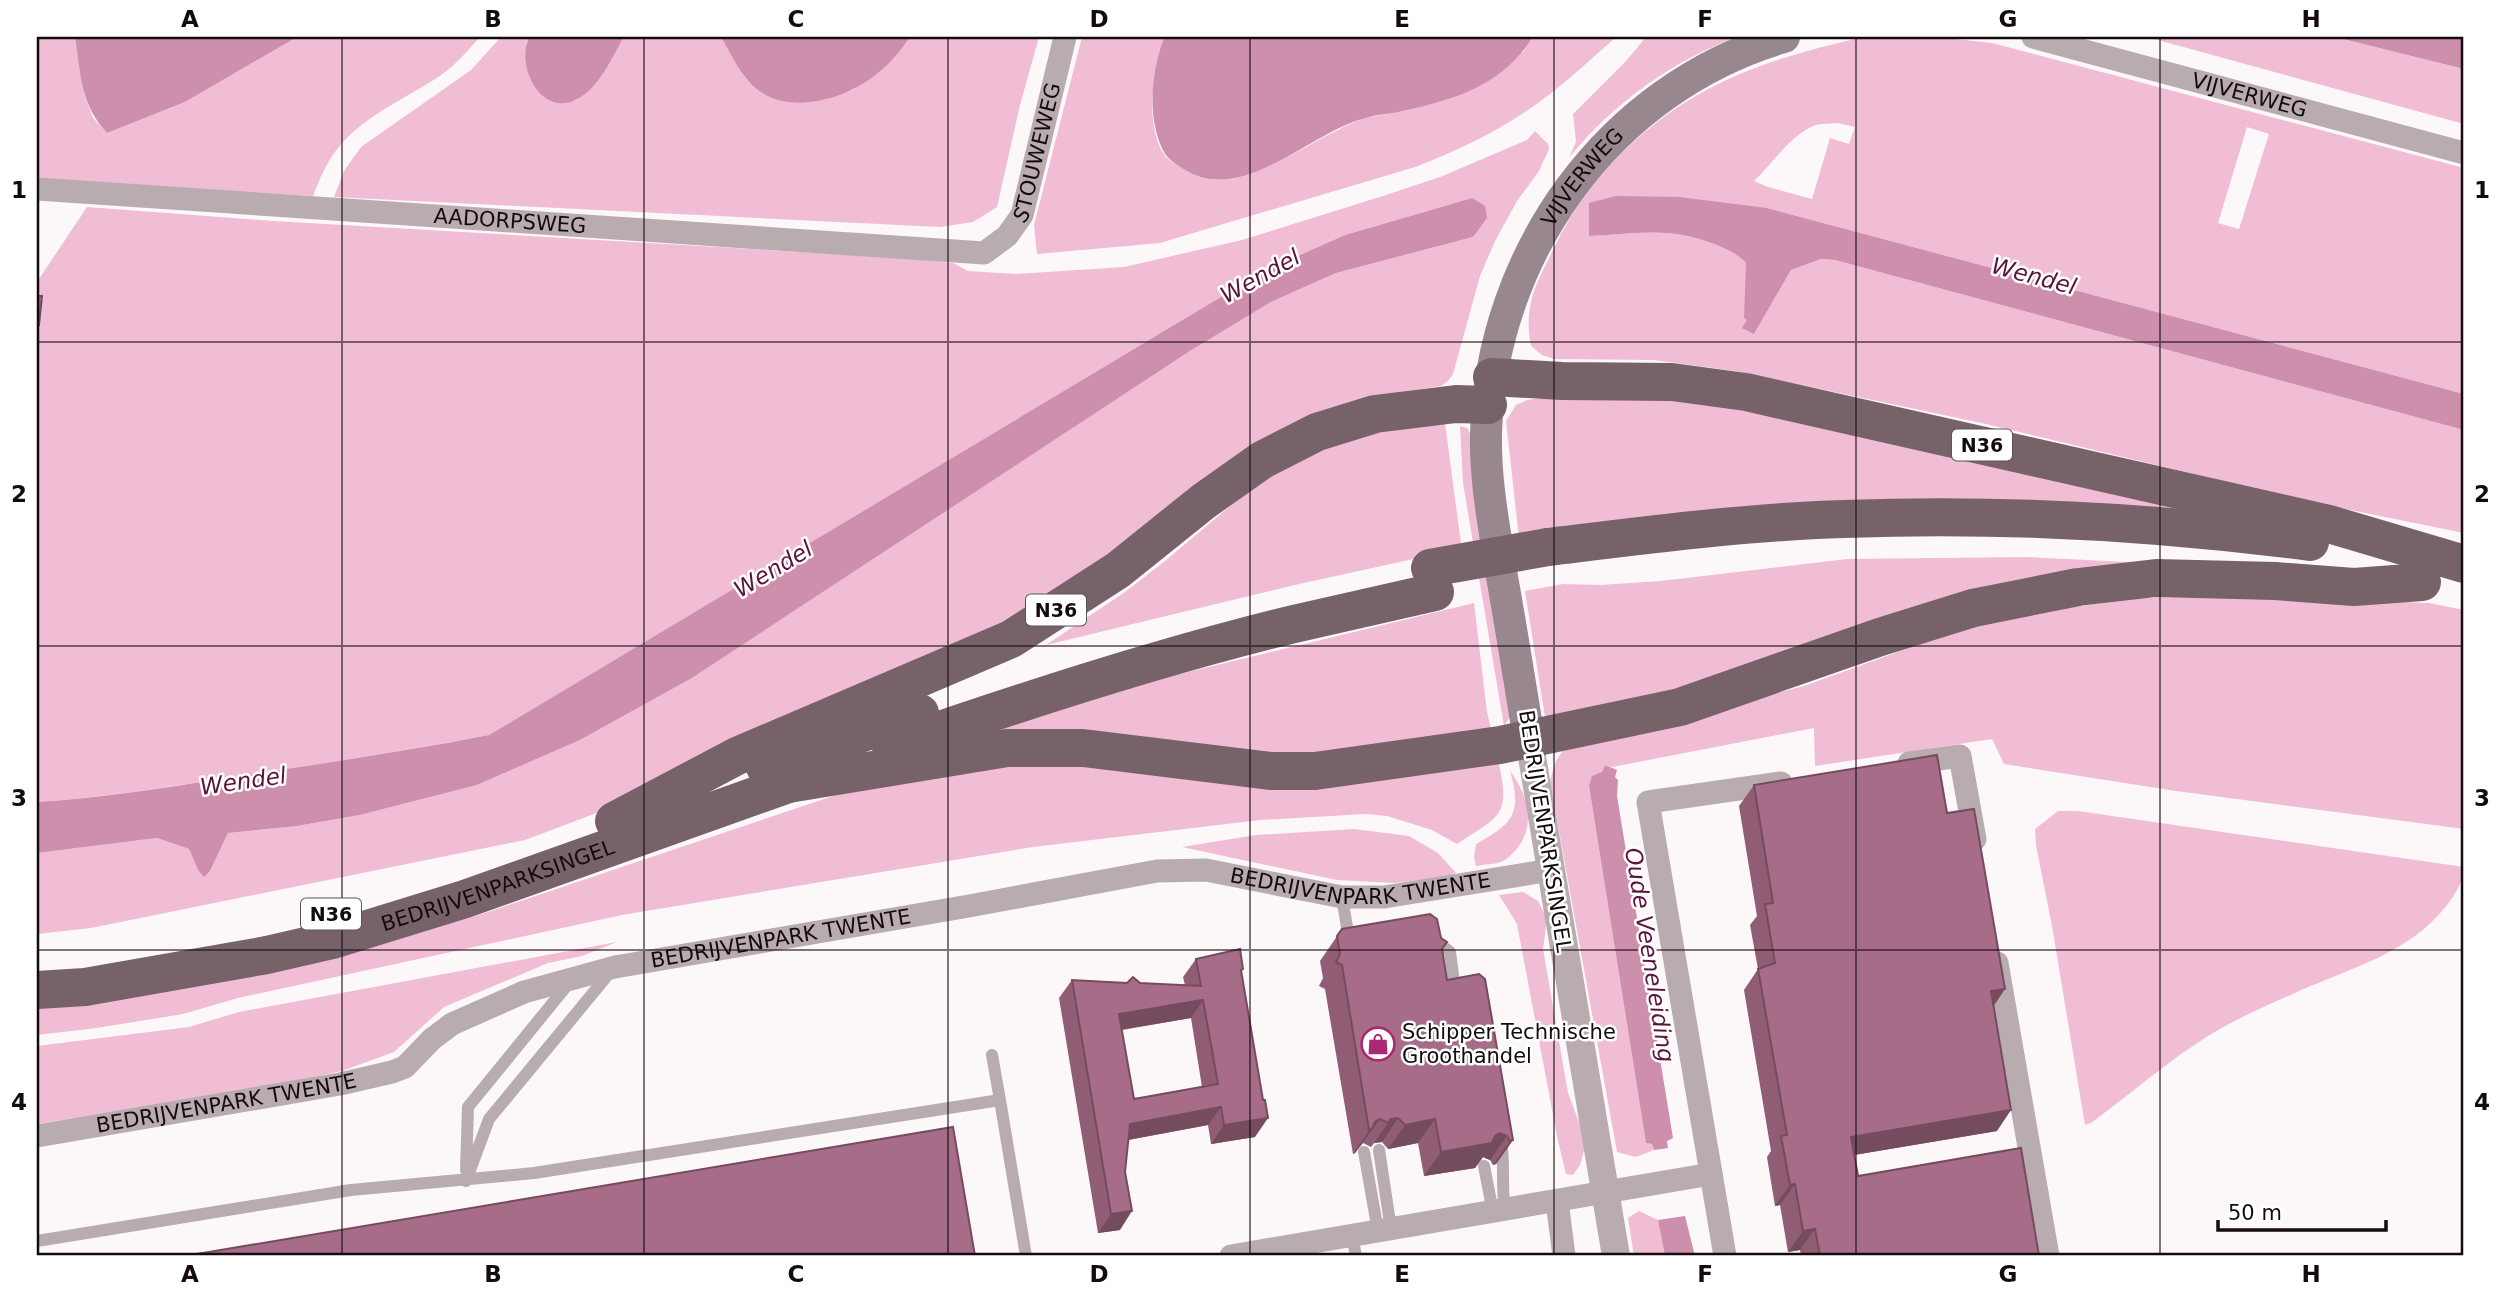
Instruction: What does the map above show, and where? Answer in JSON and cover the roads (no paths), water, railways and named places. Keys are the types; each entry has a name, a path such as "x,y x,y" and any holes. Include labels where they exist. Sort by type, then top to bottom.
{"highway":[{"name":"N36","path":"614,821 737,756 1011,639 1118,570 1203,501 1262,460 1317,432 1375,414 1455,404 1490,391 1562,381 1672,382 1746,392 2329,524 2464,565"},
{"name":"N36","path":"614,821 896,721 1110,650 1268,607 1551,559 1684,531 1842,519 2014,518 2227,531 2464,565"},
{"name":"N36","path":"1551,559 1684,554 1787,545 1975,540 2079,542 2301,564 2464,590"},
{"name":"N36","path":"789,784 1007,748 1083,748 1270,771 1315,771 1529,739 1680,707 1880,637 1973,608 2078,587 2156,578 2275,581 2354,587 2422,582"},
{"name":"N36","path":"789,784 1029,701 1432,580"},
{"name":"BEDRIJVENPARKSINGEL","path":"37,990 85,987 267,956 332,940 465,899 789,784"},
{"name":"BEDRIJVENPARKSINGEL","path":"37,966 128,957 205,944 302,922 384,900 614,821"}],"main road":[{"name":"VIJVERWEG","path":"1490,391 1510,299 1521,270 1558,206 1598,153 1646,109 1676,88 1732,56 1784,37"},
{"name":"BEDRIJVENPARKSINGEL","path":"1490,391 1486,435 1488,488 1529,739"}],"street":[{"name":"STOUWEWEG","path":"984,253 1007,236 1022,215 1065,37"},
{"name":"VIJVERWEG","path":"2033,37 2464,153"},
{"name":"AADORPSWEG","path":"37,189 984,253"},
{"name":"BEDRIJVENPARKSINGEL","path":"1529,739 1616,1256"},
{"path":"1892,766 1960,756 1979,864"},
{"path":"1725,1256 1648,803 1797,780"},
{"name":"BEDRIJVENPARK TWENTE","path":"37,1136 340,1084 392,1072 405,1067 432,1039 452,1024 524,992 615,967 1157,872 1206,870 1342,897 1384,897 1551,870"},
{"path":"1993,945 2048,1256"},
{"path":"1231,1256 1354,1246 1385,1230 1711,1174"},
{"path":"1557,1201 1563,1256"}],"lane":[{"path":"1342,897 1348,933 1374,929"},
{"path":"1423,931 1450,952 1454,982 1476,999"},
{"path":"466,1181 489,1119 615,967"},
{"path":"466,1181 468,1107 572,979"},
{"path":"992,1055 1026,1256"},
{"path":"37,1241 351,1190 534,1174 1000,1100"},
{"path":"1497,1121 1505,1162 1499,1211"},
{"path":"1379,1150 1385,1230"},
{"path":"1364,1152 1385,1230"},
{"path":"1484,1166 1499,1211"}],"water":[{"path":"75,37 297,37 185,102 107,133 91,111 87,100"},
{"path":"529,37 624,37 593,86 579,98 566,103 554,102 544,97 535,87 526,63"},
{"path":"721,37 910,37 887,65 866,82 836,96 803,103 772,98 758,90 742,72"},
{"path":"1164,37 1533,37 1506,68 1474,89 1438,102 1362,119 1253,173 1231,179 1208,179 1171,161 1163,151 1157,133 1153,106 1154,77"},
{"path":"2335,37 2464,37 2464,69"},
{"path":"1616,196 1679,197 1767,208 2464,394 2464,430 1835,260 1821,259 1791,270 1754,334 1742,328 1747,320 1744,318 1746,263 1730,251 1697,238 1675,234 1647,232 1589,236 1589,203"},
{"name":"Wendel","path":"1472,198 1485,206 1487,218 1473,237 1336,273 1271,302 1190,351 692,678 580,740 477,785 360,815 297,826 228,833 210,871 204,877 189,849 157,838 37,853 37,802 156,789 489,735 1266,270 1345,235"},
{"path":"1605,765 1617,770 1617,796 1673,1138 1667,1141 1668,1148 1654,1150 1652,1144 1646,1143 1589,786 1592,776 1602,772"},
{"path":"1685,1216 1695,1256 1665,1256 1658,1220"}],"place":[{"name":"Schipper Technische Groothandel","path":"1378,1044"}],"water label":[{"name":"Oude Veeneleiding","path":"1650,955"}]}
